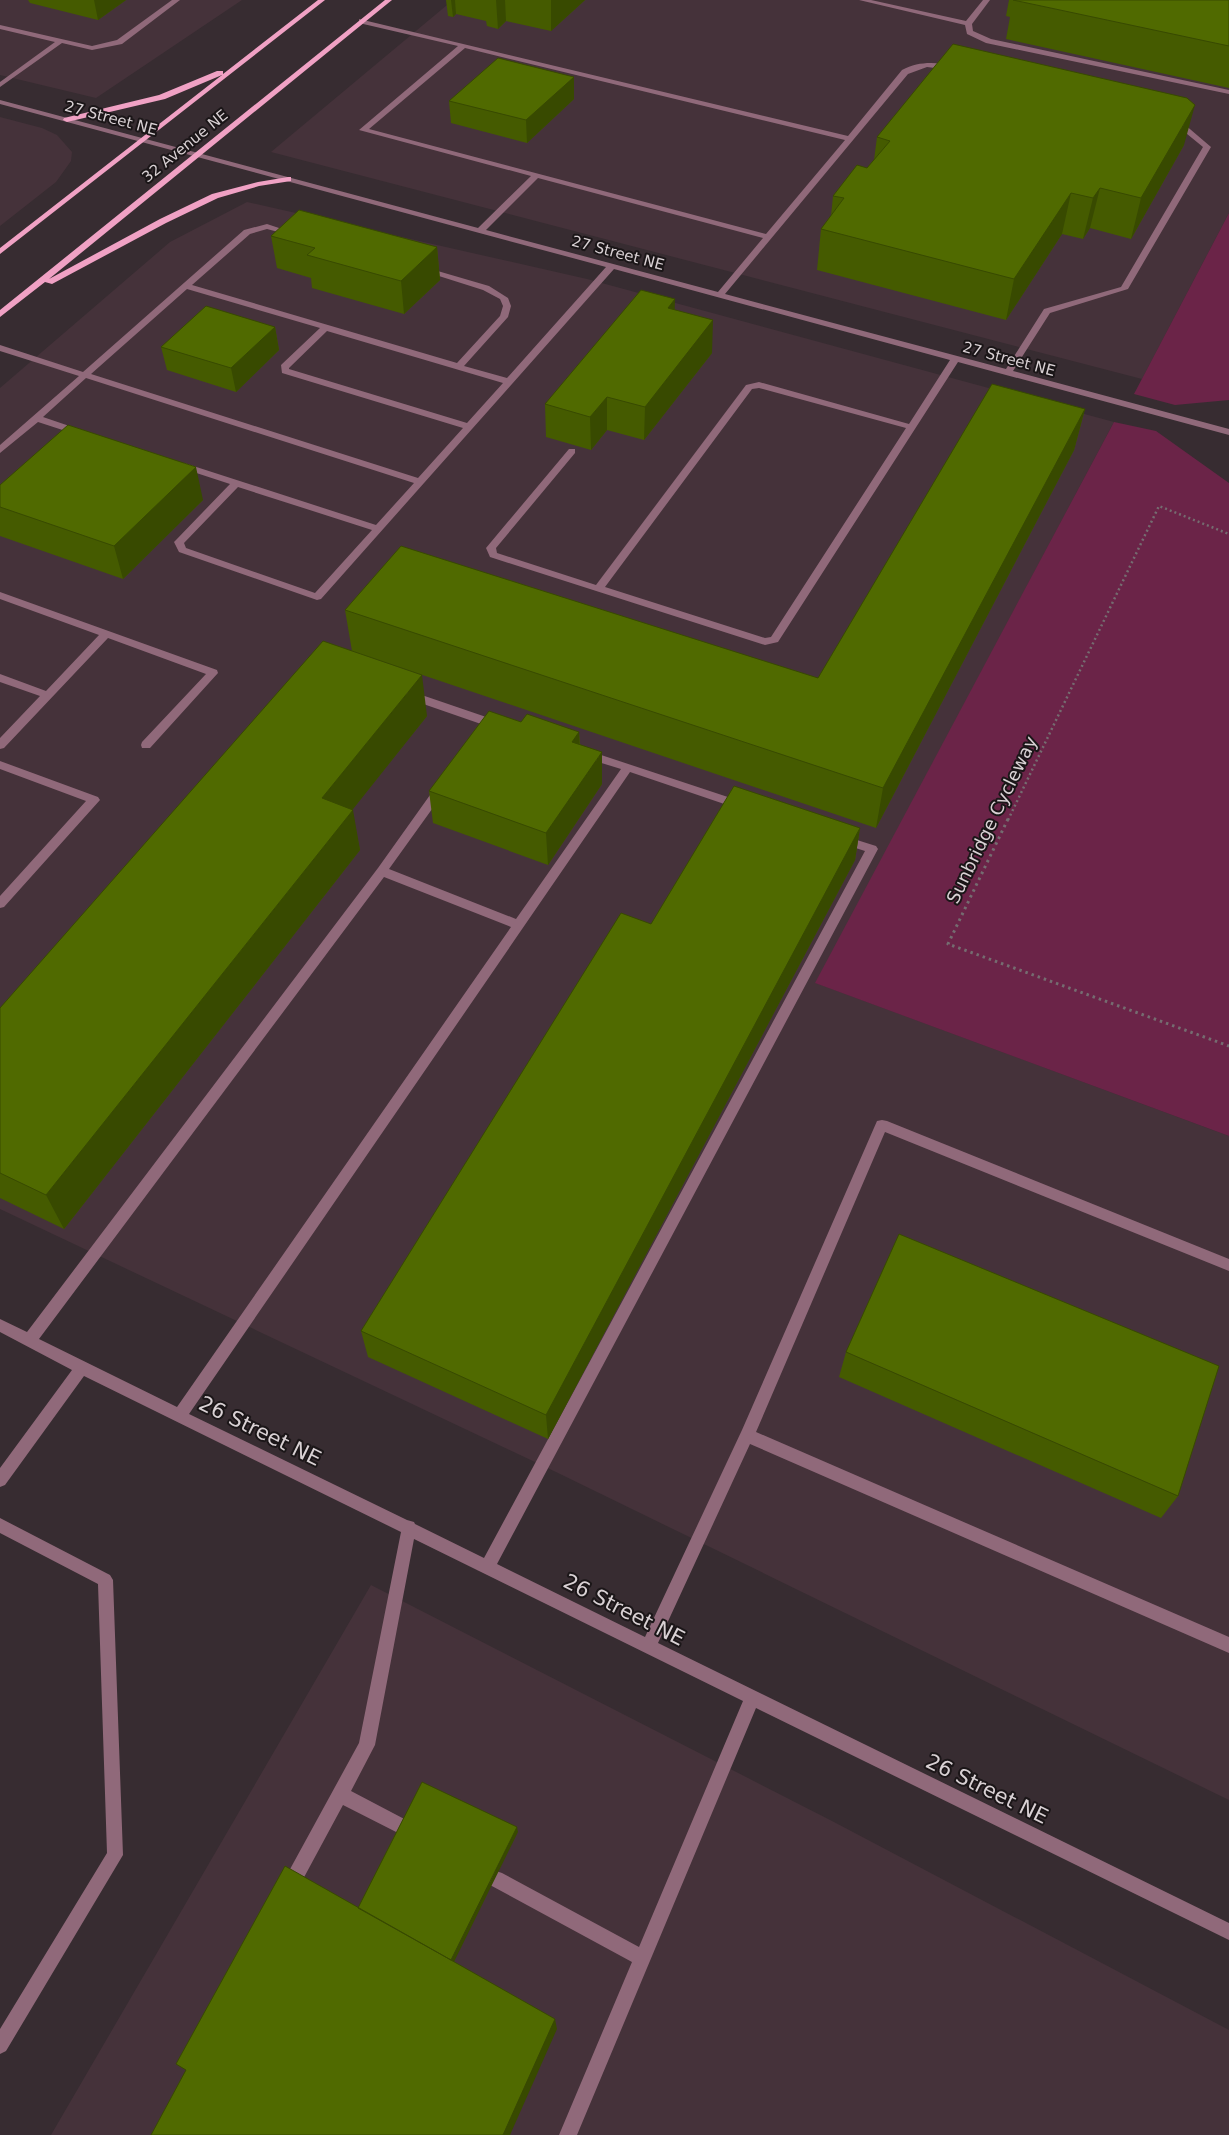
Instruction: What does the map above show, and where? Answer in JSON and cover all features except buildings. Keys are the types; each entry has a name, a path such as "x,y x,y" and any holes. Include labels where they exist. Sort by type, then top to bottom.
{"main road":[{"name":"32 Avenue NE","path":"0,252 322,0"},
{"name":"32 Avenue NE","path":"0,314 389,0"},
{"path":"67,120 132,107 162,97 237,66"},
{"path":"22,296 163,221 215,196 258,184 288,179"}],"street":[{"path":"0,27 92,48 119,42 177,0"},
{"path":"862,0 968,24"},
{"path":"968,24 987,0"},
{"path":"362,22 850,139"},
{"path":"968,24 970,32 989,41 1229,92"},
{"path":"0,85 60,42"},
{"path":"463,46 363,130 769,236"},
{"path":"720,295 905,72 913,66 930,65 963,71"},
{"name":"27 Street NE","path":"0,102 1229,432"},
{"path":"1008,373 1047,311 1124,289 1207,146 1172,118 1162,116"},
{"path":"481,230 536,175"},
{"path":"0,450 247,232 267,226 305,237"},
{"path":"410,266 486,288 504,298 507,306 504,317 458,367"},
{"path":"236,483 179,542 182,550 317,597 612,266"},
{"path":"186,286 510,382"},
{"path":"326,328 284,367 285,371 469,427"},
{"path":"0,348 420,482"},
{"path":"572,451 492,548 493,555 765,642 774,640 955,359"},
{"path":"598,589 750,387 760,385 911,427"},
{"path":"36,418 91,436"},
{"path":"172,462 378,529"},
{"path":"0,595 213,672 146,745"},
{"path":"0,745 106,634"},
{"path":"0,678 47,695"},
{"path":"395,690 493,724 477,738"},
{"path":"572,749 750,808"},
{"path":"0,765 94,800 0,904"},
{"path":"180,1415 628,768"},
{"path":"30,1340 382,871 449,777"},
{"path":"488,1566 872,849 825,834"},
{"path":"382,871 518,926"},
{"path":"648,1647 747,1435 882,1125 1229,1265"},
{"name":"26 Street NE","path":"0,1325 82,1368 409,1527 648,1647 1229,1932"},
{"path":"0,1480 82,1368"},
{"path":"747,1435 1229,1645"},
{"path":"0,1525 105,1580 115,1855 0,2045"},
{"path":"283,1899 367,1745 409,1527"},
{"path":"568,2135 753,1697"},
{"path":"339,1794 404,1828"},
{"path":"496,1879 642,1959"}],"path":[{"name":"Sunbridge Cycleway","path":"1229,534 1159,506 948,944 1229,1046"}],"shaded area":[{"path":"0,0 242,0 96,98 0,75"},
{"path":"453,0 1229,0 1229,213 1142,379 271,152"},
{"path":"0,117 42,128 57,135 72,152 71,161 56,182 0,226"},
{"path":"247,202 587,279 1114,422 816,983 1229,1136 1229,1800 556,1472 0,1209 0,388 170,242"},
{"path":"1229,213 1229,400 1175,405 1134,394"},
{"path":"1114,422 1156,431 1229,483 1229,1136 815,983"},
{"path":"371,1585 832,1821 1229,2030 1229,2135 51,2135"}]}
